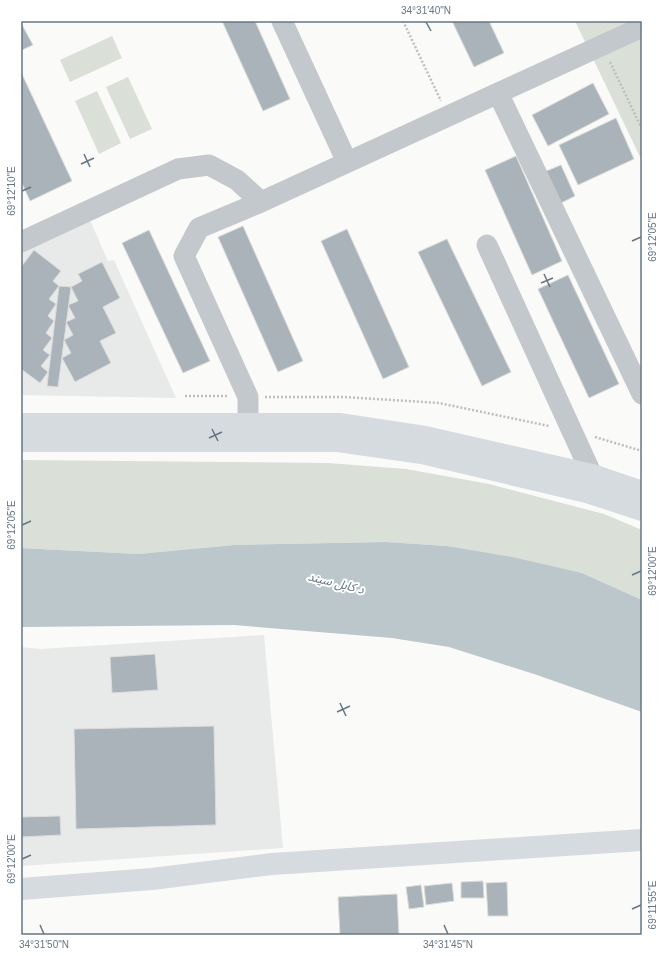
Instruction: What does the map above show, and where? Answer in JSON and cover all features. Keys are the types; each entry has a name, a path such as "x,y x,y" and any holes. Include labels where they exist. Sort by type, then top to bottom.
{"main road":[{"path":"21,424 339,424 425,437 592,475 642,492"},
{"path":"21,441 338,441 422,453 587,492 642,510"},
{"path":"21,889 152,879 272,864 642,840"}],"street":[{"path":"282,21 347,162"},
{"path":"248,425 248,397 184,256 199,228 261,202 642,27"},
{"path":"498,93 642,394"},
{"path":"21,242 178,169 209,165 237,180 261,202"},
{"path":"487,245 592,475"}],"path":[{"path":"403,21 448,116"},
{"path":"602,45 642,129"},
{"path":"185,396 344,398 439,403 571,430 642,451"}],"shaded area":[{"path":"575,21 642,21 642,161"},
{"path":"112,36 122,58 70,82 60,60"},
{"path":"128,77 152,129 130,139 106,87"},
{"path":"97,91 121,143 99,154 75,101"},
{"path":"89,218 108,261 114,260 176,398 21,395 21,249"},
{"path":"21,460 328,463 406,469 489,484 604,514 642,530 642,600 582,573 447,546 386,542 234,545 138,554 21,548"},
{"path":"264,635 283,848 21,866 21,647 40,649"}],"water":[{"name":"د کابل سيند","path":"386,542 447,546 512,557 582,573 642,600 642,712 537,675 449,647 392,638 234,625 21,627 21,548 138,554 234,545"}],"building":[{"path":"222,21 255,21 290,99 263,111"},
{"path":"452,21 489,21 504,53 474,67"},
{"path":"21,23 33,45 22,50 21,49"},
{"path":"21,72 72,181 30,201 21,181"},
{"path":"593,83 609,114 548,146 532,115"},
{"path":"616,118 634,159 578,185 559,145"},
{"path":"516,156 562,261 532,275 485,170"},
{"path":"561,165 575,196 559,204 544,172"},
{"path":"243,226 303,361 278,372 218,237"},
{"path":"347,229 409,367 383,379 321,241"},
{"path":"149,230 210,361 183,373 122,243"},
{"path":"447,239 511,372 482,386 418,252"},
{"path":"34,250 61,271 53,281 59,286 49,299 56,304 48,316 54,321 46,333 52,338 43,350 50,355 41,366 48,372 40,383 21,369 21,267"},
{"path":"102,262 120,298 103,307 116,333 100,341 111,363 75,382 62,358 71,353 64,340 73,335 66,322 75,318 68,305 78,301 71,287 82,281 78,274"},
{"path":"568,275 619,384 589,398 538,289"},
{"path":"59,286 71,287 58,387 47,386"},
{"path":"155,654 158,690 112,693 110,657"},
{"path":"214,726 216,825 76,829 74,729"},
{"path":"60,816 61,835 21,837 21,817"},
{"path":"483,881 484,898 461,898 461,882"},
{"path":"507,882 508,916 488,916 486,883"},
{"path":"452,883 454,901 426,905 424,886"},
{"path":"421,885 424,907 409,909 406,887"},
{"path":"397,894 399,935 340,935 338,897"}]}
